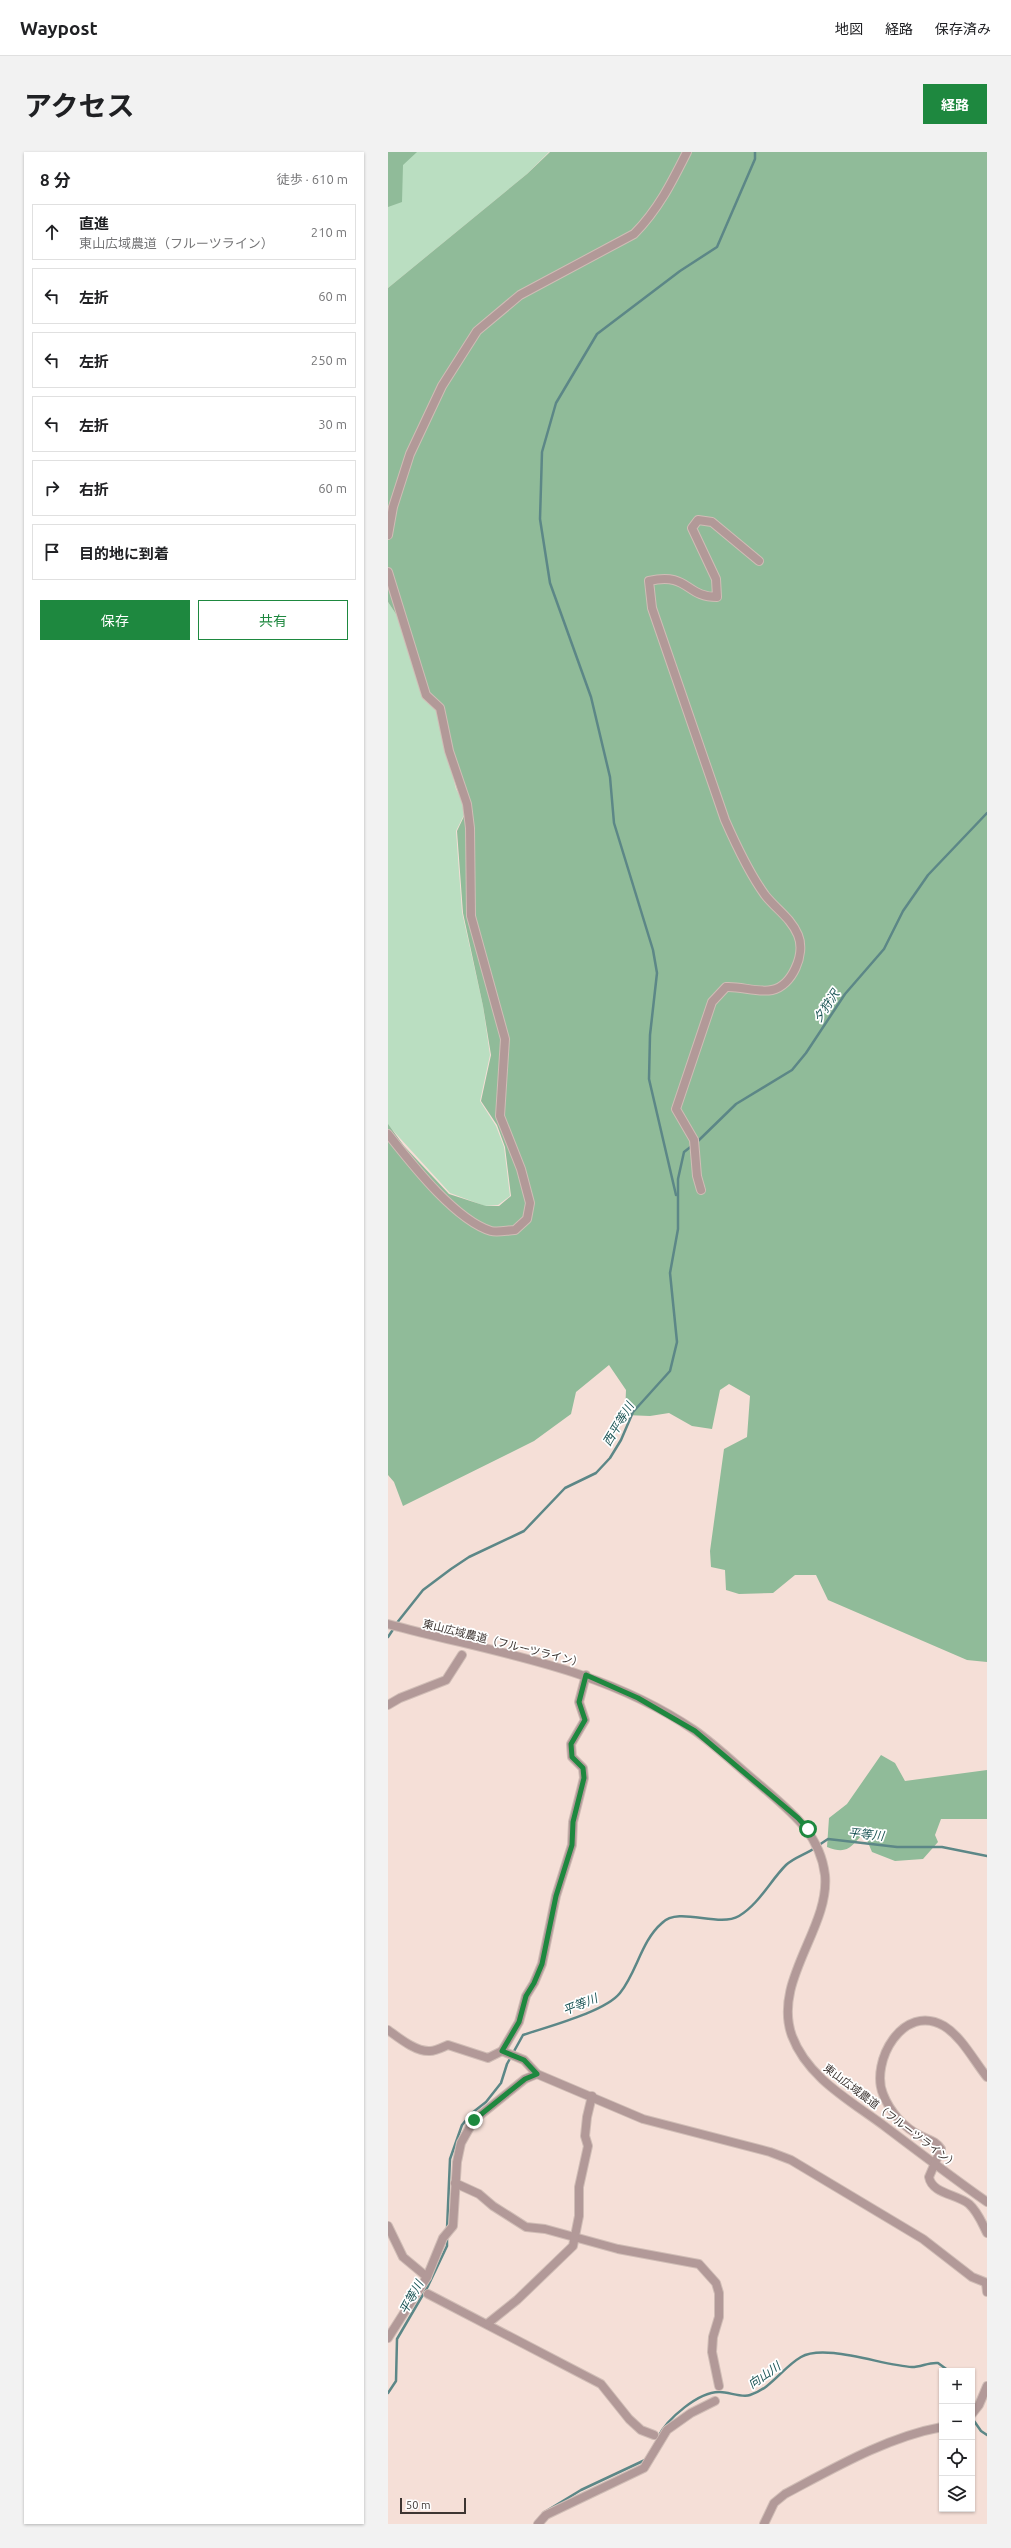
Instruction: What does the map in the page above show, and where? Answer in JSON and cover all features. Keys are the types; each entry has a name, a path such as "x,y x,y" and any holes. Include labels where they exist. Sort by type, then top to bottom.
{"street":[{"path":"388,535 393,507 410,454 442,386 477,331 520,295 634,234 648,220 669,190 687,152"},
{"path":"701,1190 697,1176 694,1140 676,1109 712,1002 726,987 739,986 762,991 773,990 787,982 798,962 800,945 798,935 788,917 766,895 736,844 724,820 652,608 649,581 666,577 682,581 702,597 717,597 716,579 692,528 698,520 712,522 759,561"},
{"path":"388,572 426,695 440,708 449,751 467,804 470,828 471,916 505,1039 500,1116 521,1169 530,1203 527,1219 515,1230 491,1231 470,1219 445,1200 388,1134"},
{"name":"東山広域農道（フルーツライン）","path":"388,1624 543,1662 586,1675 638,1698 695,1731 798,1818 815,1840 822,1859 825,1879 817,1915 792,1983 788,2002 792,2035 805,2060 820,2079 987,2202"},
{"path":"388,1706 400,1698 446,1680 462,1655"},
{"path":"504,2052 519,2022 526,1996 534,1983 542,1964 556,1896 572,1845 573,1822 584,1778 583,1768 572,1757 571,1744 585,1720 579,1702 586,1675"},
{"path":"987,2078 956,2037 938,2024 925,2021 911,2023 900,2028 893,2038 880,2072 882,2093 901,2122 922,2137 937,2143 941,2149 929,2177 930,2182 935,2188 967,2203 976,2211 987,2233"},
{"path":"388,2030 403,2041 426,2051 432,2052 448,2045 488,2058 504,2052 524,2060 537,2074 592,2096 643,2119 770,2152 791,2160 923,2239 972,2277 986,2283 987,2292"},
{"path":"388,2338 427,2277 443,2238 452,2227 455,2183 461,2143 474,2120 525,2079 537,2074"},
{"path":"487,2324 517,2300 572,2246 579,2216 579,2187 588,2146 585,2136 586,2117 592,2096"},
{"path":"455,2183 479,2194 493,2206 526,2227 545,2229 618,2249 699,2264 716,2283 718,2293 719,2317 713,2337 712,2352 719,2386"},
{"path":"388,2226 403,2257 427,2277"},
{"path":"428,2294 601,2384 628,2419 642,2430 654,2435"},
{"path":"975,2410 979,2405 987,2386"},
{"path":"538,2524 546,2514 644,2468 668,2430 691,2413 715,2401"},
{"path":"764,2524 774,2503 785,2494 869,2452 927,2430 939,2428"}],"green space":[{"path":"388,152 549,152 527,174 388,288"},
{"path":"388,152 417,152 403,165 402,202 388,207"},
{"path":"550,152 987,152 987,1662 967,1660 828,1600 816,1575 795,1575 773,1593 739,1594 726,1590 725,1570 711,1567 710,1551 724,1449 747,1437 750,1396 729,1384 720,1390 712,1429 692,1426 669,1413 650,1416 625,1415 626,1390 609,1365 576,1392 571,1414 534,1441 403,1506 394,1482 388,1475 388,1124 404,1146 449,1194 486,1206 499,1206 511,1196 505,1147 497,1125 481,1101 491,1055 483,1006 463,913 457,831 467,810 457,789 437,710 423,697 398,617 388,602 388,288 527,174"},
{"path":"388,602 398,617 423,697 436,710 456,789 467,809 456,831 462,912 483,1006 490,1055 480,1101 496,1126 504,1147 510,1196 498,1205 485,1206 450,1193 388,1125"},
{"path":"881,1755 895,1763 905,1781 987,1770 987,1819 941,1819 935,1835 938,1842 923,1859 895,1861 872,1852 864,1833 852,1846 844,1850 827,1847 829,1818 847,1804"}],"waterway":[{"path":"676,1195 649,1079 650,1035 657,973 653,950 614,823 610,777 591,697 550,583 540,519 542,452 556,403 597,334 680,271 717,247 755,159 755,152"},
{"name":"夕狩沢","path":"697,1142 736,1104 792,1070 806,1053 845,994 884,949 903,911 928,875 987,813"},
{"name":"西平等川","path":"396,1624 423,1590 469,1557 524,1531 565,1488 596,1473 610,1458 621,1440 633,1412 670,1371 677,1342 670,1273 678,1229 678,1179 684,1152 693,1145"},
{"name":"西平等川","path":"388,1637 394,1628"},
{"name":"平等川","path":"819,1845 828,1839 897,1847 942,1847 987,1856"},
{"name":"平等川","path":"447,2229 450,2159 462,2125 472,2113 486,2102 501,2083 507,2064 523,2035 589,2013 612,2000 626,1985 644,1948 655,1930 669,1918 688,1916 720,1920 739,1916 753,1905 786,1865 792,1860 815,1848"},
{"name":"平等川","path":"388,2393 396,2381 397,2339 428,2286 447,2246 447,2238"},
{"name":"向山川","path":"658,2437 662,2430 684,2407 703,2396 720,2392 747,2396 758,2392 765,2388 794,2362 801,2357 812,2353 855,2356 900,2366 912,2367 938,2363 945,2368"},
{"name":"向山川","path":"975,2422 981,2431 987,2435"},
{"name":"向山川","path":"543,2513 581,2490 645,2460"}],"route":[{"path":"474,2120 525,2079 537,2074 524,2060 502,2051 519,2022 526,1996 534,1983 542,1964 545,1943 556,1896 572,1845 573,1822 584,1778 583,1768 572,1757 571,1744 585,1720 579,1702 586,1675 638,1698 695,1731 798,1818 808,1829"}]}
